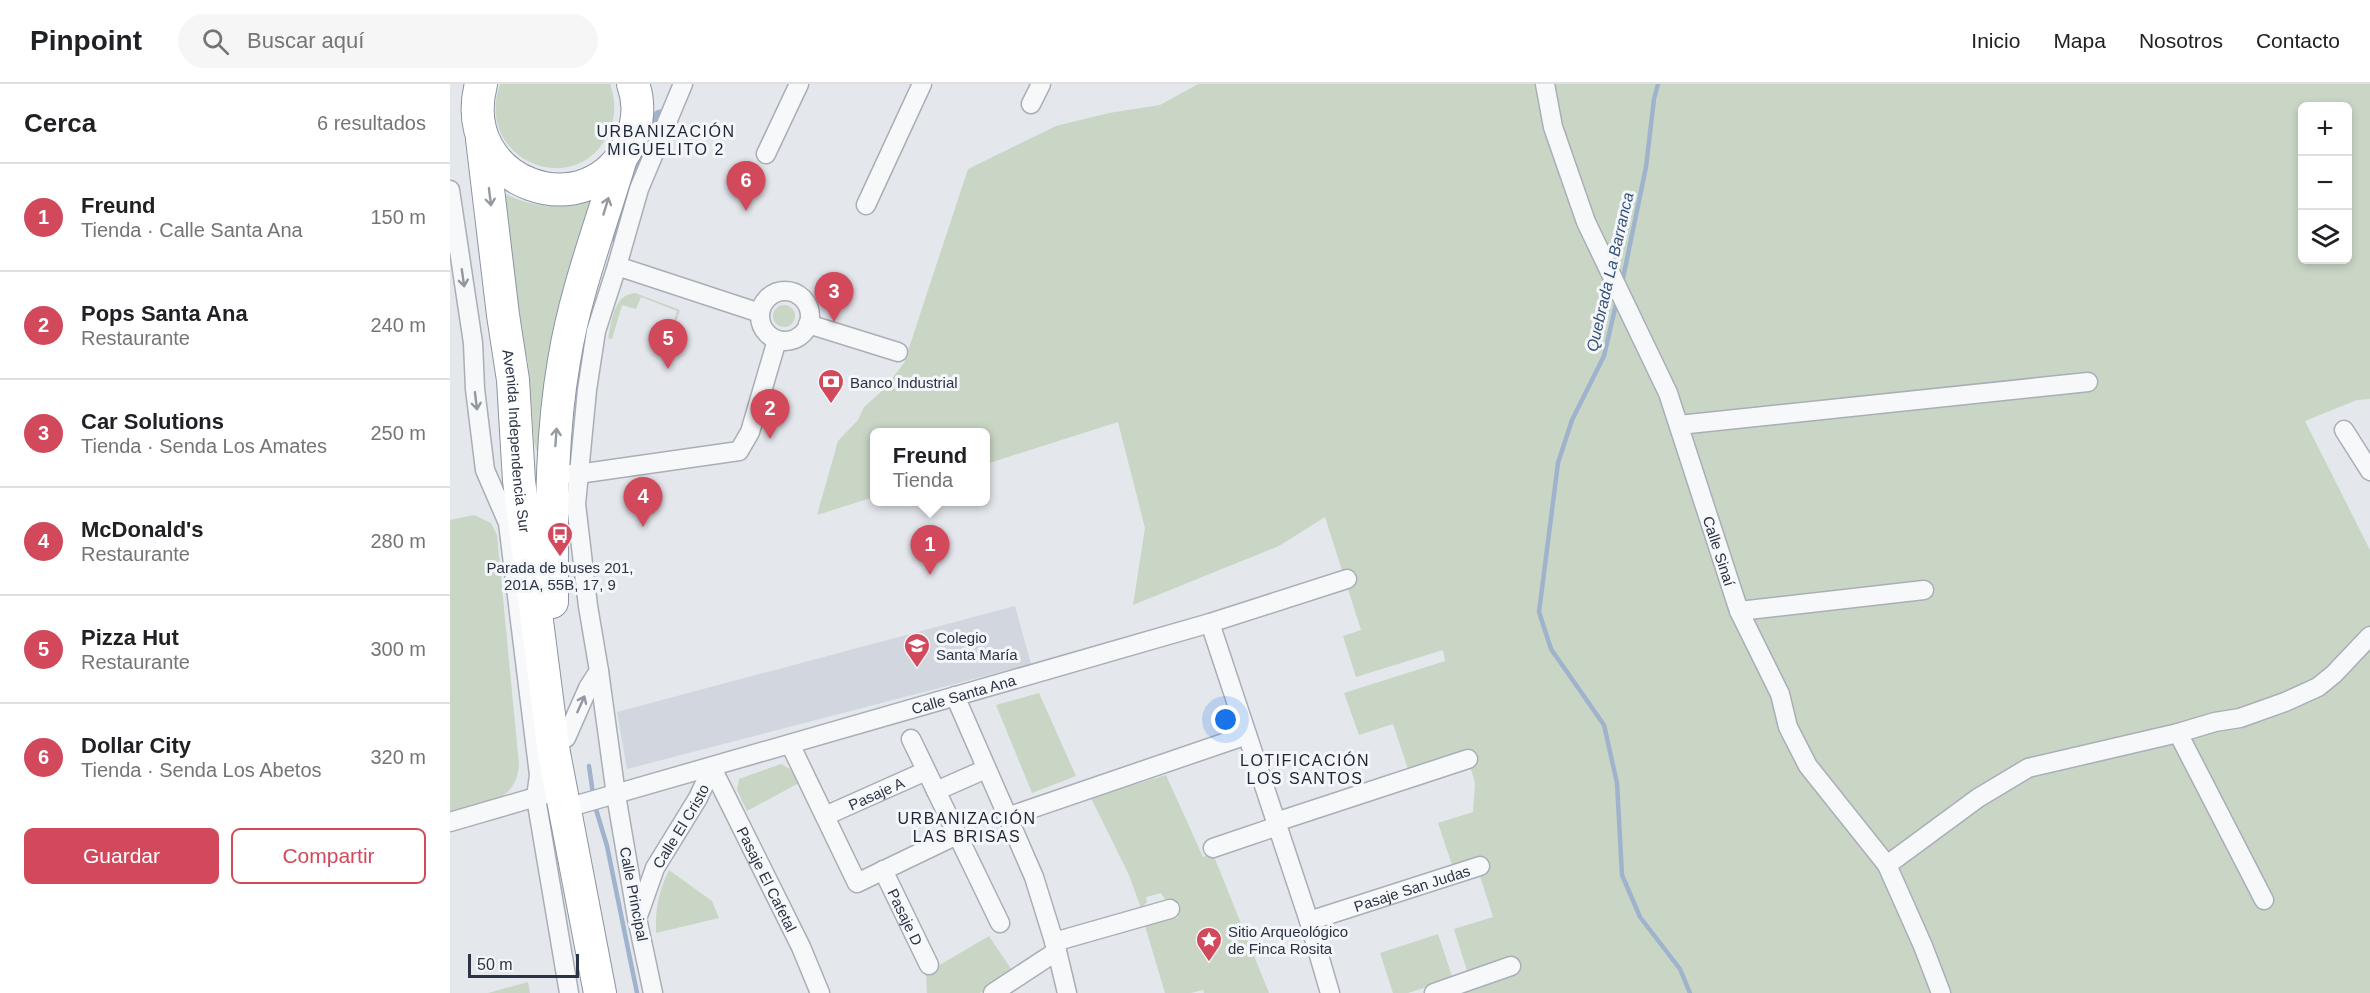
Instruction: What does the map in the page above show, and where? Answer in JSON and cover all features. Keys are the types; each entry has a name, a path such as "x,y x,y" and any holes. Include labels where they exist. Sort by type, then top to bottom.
{"highway":[{"name":"Avenida Independencia Sur","path":"481,84 477,112 513,380 519,481 558,798 600,993"},
{"path":"633,84 639,136"},
{"path":"482,139 505,170 527,183 546,188 565,189 590,182 601,176 639,136 658,84"},
{"name":"Avenida Independencia Sur","path":"618,993 558,798 566,738 556,677 552,618 566,474 558,398 564,358 612,253 639,136"},
{"path":"503,315 520,360 532,459 542,473 566,474"}],"street":[{"path":"683,84 639,136 639,189 612,253 656,277 760,313"},
{"path":"766,154 800,84"},
{"path":"866,205 922,84"},
{"path":"1031,104 1041,84"},
{"name":"Calle Sinaí","path":"1545,84 1553,127 1586,222 1668,393 1739,611 1780,694 1788,727 1798,750 1808,766 1887,865 1941,993"},
{"path":"450,190 473,343 475,388 485,470 508,523 539,774 558,798 569,993"},
{"path":"782,291 790,291 804,300 808,308 808,324 798,337 790,340 777,340 767,334 763,328 760,313 767,298 782,291"},
{"path":"808,324 898,352"},
{"path":"566,474 739,451 750,432 777,340"},
{"path":"1679,425 2088,382"},
{"path":"2344,430 2370,471"},
{"name":"Calle Principal","path":"566,474 576,504 616,795 637,918 653,993"},
{"name":"Calle Santa Ana","path":"450,822 558,798 616,795 1210,623 1347,579"},
{"path":"1739,611 1924,590"},
{"path":"1210,623 1310,921 1330,993"},
{"path":"1887,865 1978,798 2028,768 2178,733 2215,722 2240,718 2306,693 2334,674 2370,636"},
{"path":"566,738 588,688 599,671"},
{"path":"955,696 1034,877 1056,946 1067,993"},
{"path":"2178,733 2264,900"},
{"path":"1007,817 1247,735"},
{"path":"911,739 1000,923"},
{"path":"790,744 857,883 957,835"},
{"path":"1213,848 1468,759"},
{"name":"Calle El Cristo","path":"637,918 655,868 698,798 712,768"},
{"name":"Pasaje El Cafetal","path":"712,768 801,947 820,993"},
{"path":"936,791 986,768"},
{"name":"Pasaje A","path":"825,816 926,771"},
{"name":"Pasaje San Judas","path":"1310,921 1480,866"},
{"name":"Pasaje D","path":"884,870 929,965"},
{"path":"993,993 1056,946 1170,909"},
{"path":"1434,993 1511,966"}],"shaded area":[{"path":"1015,606 1031,664 627,769 617,712"}],"green space":[{"path":"500,84 610,84 614,109 611,128 593,154 574,166 553,168 532,163 514,151 501,133 496,111"},
{"path":"1198,84 2370,84 2370,399 2357,400 2305,421 2370,550 2370,993 1460,993 1514,975 1509,960 1468,974 1454,929 1493,917 1479,873 1453,868 1438,823 1473,812 1475,783 1466,753 1409,772 1393,724 1359,735 1344,693 1445,661 1443,650 1356,677 1343,636 1361,630 1325,517 1279,546 1133,605 1145,528 1118,422 990,463 990,428 870,428 870,498 817,515 838,441 858,420 864,407 883,390 904,363 968,169 1056,126 1109,113 1160,105"},
{"path":"500,191 524,201 549,205 574,204 599,196 538,455 534,442 528,361 517,321"},
{"path":"635,293 680,310 676,322 674,321 677,311 641,297 636,309 622,305 612,339 608,338 612,317 618,304 622,298"},
{"path":"780,305 788,305 795,312 795,320 788,327 780,327 773,320 773,312"},
{"path":"474,515 491,523 497,535 519,765 511,788 504,795 485,803 450,811 450,520"},
{"path":"1039,693 1076,776 1032,793 996,705"},
{"path":"781,764 790,769 799,783 747,811 737,790 739,779"},
{"path":"1166,775 1203,857 1213,854 1269,993 1204,993 1203,990 1191,993 1165,993 1145,926 1178,917 1173,899 1165,899 1161,893 1146,897 1147,902 1141,908 1129,875 1091,798"},
{"path":"669,870 712,901 719,918 656,933 658,900"},
{"path":"1438,934 1453,979 1408,993 1393,993 1380,953"},
{"path":"989,936 1013,972 980,993 927,993 926,973"},
{"path":"528,982 530,993 488,993"}],"waterway":[{"name":"Quebrada La Barranca","path":"1622,283 1646,167 1654,99 1658,84"},
{"path":"614,234 660,117"},
{"name":"Quebrada La Barranca","path":"1617,300 1604,356 1572,420 1558,463 1539,612 1551,649 1604,725 1617,783 1622,875 1640,917 1680,969 1690,993"},
{"path":"589,766 593,794"},
{"path":"595,806 607,846 637,993"}],"place":[{"name":"Dollar City","path":"746,211"},
{"name":"Car Solutions","path":"834,322"},
{"name":"Pizza Hut","path":"668,369"},
{"name":"Banco Industrial","path":"831,405"},
{"name":"Pops Santa Ana","path":"770,439"},
{"name":"McDonald's","path":"643,527"},
{"name":"Parada de buses 201, 201A, 55B, 17, 9","path":"560,558"},
{"name":"Freund","path":"930,575"},
{"name":"Colegio Santa María","path":"917,669"},
{"name":"Sitio Arqueológico de Finca Rosita","path":"1209,963"}],"district":[{"name":"URBANIZACIÓN MIGUELITO 2","path":"666,140"},
{"name":"LOTIFICACIÓN LOS SANTOS","path":"1305,769"},
{"name":"URBANIZACIÓN LAS BRISAS","path":"967,827"}]}
